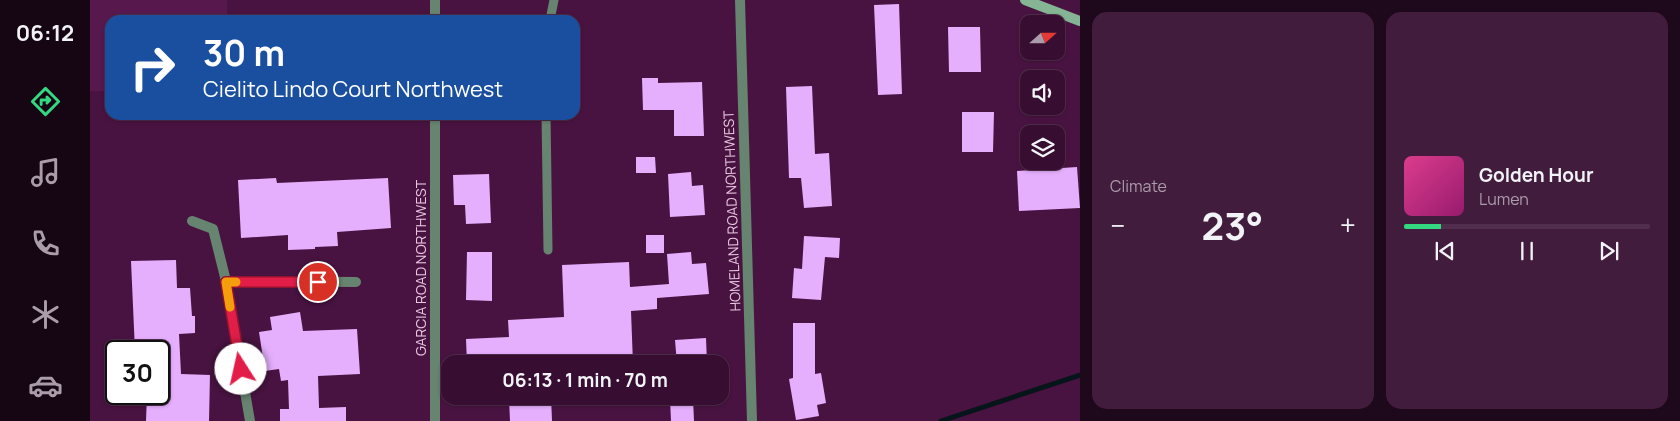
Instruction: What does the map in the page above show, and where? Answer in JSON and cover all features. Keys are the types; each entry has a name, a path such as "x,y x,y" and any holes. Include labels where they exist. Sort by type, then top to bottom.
{"main road":[{"path":"1025,0 1080,20"}],"street":[{"path":"435,0 435,15"},
{"name":"HOMELAND ROAD NORTHWEST","path":"740,0 752,421"},
{"name":"GARCIA ROAD NORTHWEST","path":"435,120 435,421"},
{"path":"192,221 213,229 226,282 250,421"},
{"path":"226,282 356,282"}],"lane":[{"path":"551,15 554,0"},
{"path":"546,120 548,250"}],"shaded area":[{"path":"90,0 227,0 227,15 105,15 105,91 90,91"}],"building":[{"path":"899,4 902,94 878,95 874,5"},
{"path":"948,27 980,27 981,72 949,72"},
{"path":"642,78 658,78 658,83 702,82 704,136 674,136 674,110 643,110"},
{"path":"812,86 815,154 829,153 832,206 804,208 801,178 789,178 786,87"},
{"path":"962,112 994,112 993,152 962,152"},
{"path":"636,157 655,157 656,173 636,173"},
{"path":"1077,167 1080,208 1019,211 1017,171 1065,170 1065,168"},
{"path":"691,172 692,186 703,185 705,215 670,217 668,174"},
{"path":"489,174 491,223 466,224 465,205 454,205 453,175"},
{"path":"276,178 277,183 388,178 391,228 337,232 338,246 315,247 315,249 288,250 288,235 241,238 238,180"},
{"path":"646,235 664,235 664,253 646,253"},
{"path":"804,236 840,238 839,258 825,257 821,300 792,298 794,268 802,269"},
{"path":"467,252 492,252 492,301 466,300"},
{"path":"691,252 692,264 706,263 709,294 657,298 657,309 631,311 633,355 467,355 466,339 509,337 508,320 564,317 562,265 629,262 630,287 669,284 667,254"},
{"path":"176,260 177,288 190,288 192,316 195,316 195,333 179,334 181,374 210,375 209,421 146,421 147,405 170,405 170,340 135,340 131,261"},
{"path":"300,312 303,331 357,329 360,374 318,376 319,408 346,407 346,421 280,421 280,409 289,409 288,380 281,381 279,369 265,371 259,332 272,330 270,317"},
{"path":"793,323 815,323 815,374 821,373 826,403 817,405 819,416 796,420 789,379 793,378"},
{"path":"706,338 707,355 676,355 675,340"},
{"path":"509,405 551,405 552,421 510,421"},
{"path":"670,405 693,405 694,421 671,421"}],"waterway":[{"path":"941,421 1080,375"}],"slow traffic":[{"path":"230,307 226,282 236,282"}],"route":[{"path":"241,369 226,282 318,282"}]}
